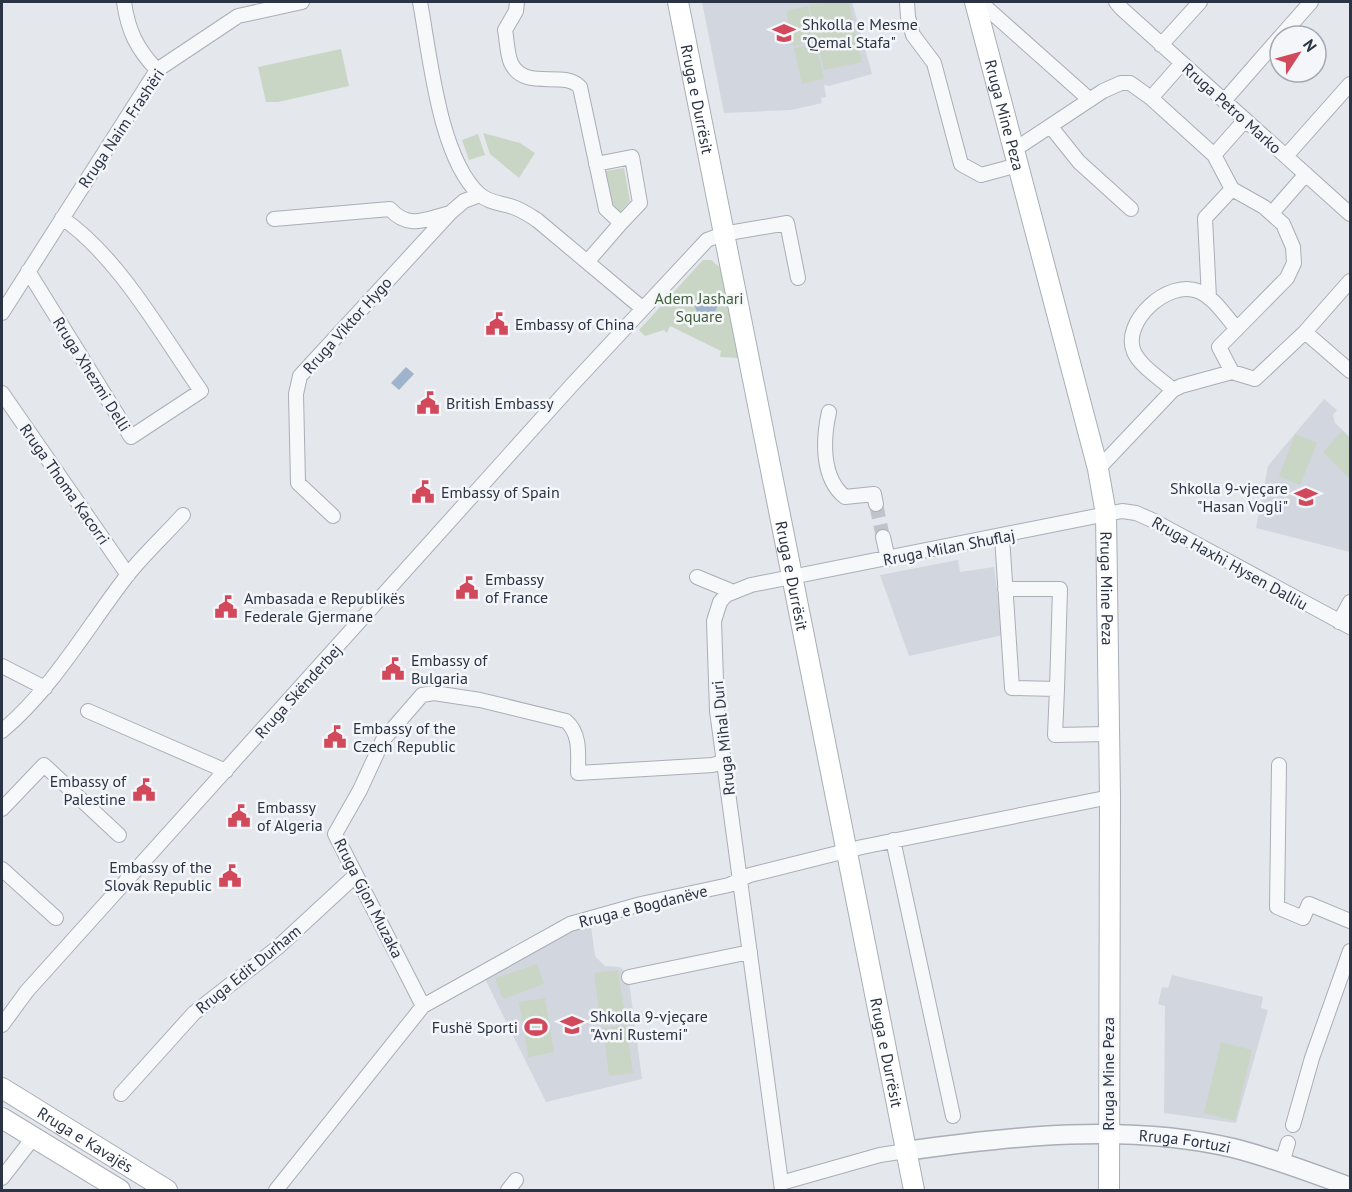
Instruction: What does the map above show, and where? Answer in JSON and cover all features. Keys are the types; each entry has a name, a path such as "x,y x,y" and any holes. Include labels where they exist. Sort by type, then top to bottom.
{"main road":[{"name":"Rruga e Durrësit","path":"678,2 914,1191"},
{"name":"Rruga Mine Peza","path":"975,2 1098,469 1106,514 1110,797 1109,1191"},
{"name":"Rruga e Kavajës","path":"2,1088 167,1191"},
{"name":"Rruga e Kavajës","path":"2,1118 120,1191"}],"street":[{"path":"124,2 127,21 135,42 157,70"},
{"path":"238,9 302,2"},
{"path":"420,2 450,147 467,181 489,201 522,210 588,261 642,308"},
{"path":"517,2 516,11 505,30 511,64 529,78 569,80 580,87 606,209 621,223"},
{"path":"908,2 908,17 914,34 934,63 957,157 961,164 981,175 1016,157 1089,99 1121,83 1139,87 1214,155 1232,189 1272,213 1290,234 1294,263 1287,278 1219,347 1232,372"},
{"path":"980,2 1089,99"},
{"name":"Rruga Petro Marko","path":"1116,2 1120,9 1306,174 1347,205"},
{"path":"1161,45 1200,2"},
{"path":"1292,24 1311,2"},
{"name":"Rruga Naim Frashëri","path":"2,313 157,70 238,9"},
{"path":"1224,101 1268,51"},
{"path":"1151,98 1182,63"},
{"path":"1286,156 1350,84"},
{"path":"1214,155 1245,120"},
{"path":"1051,127 1079,162 1131,209"},
{"path":"588,261 640,203 632,157 596,164"},
{"path":"1272,213 1306,174"},
{"path":"1209,298 1204,218 1232,189"},
{"name":"Rruga Viktor Hygo","path":"333,516 298,483 296,385 308,365 450,213 464,201 480,195"},
{"name":"Rruga Viktor Hygo","path":"274,219 390,209 404,221 413,222 450,213"},
{"name":"Rruga Xhezmi Delli","path":"28,271 131,436 201,391 108,258 84,233 62,218"},
{"path":"723,234 787,224 798,278"},
{"name":"Rruga Skënderbej","path":"2,1025 27,991 642,308 707,240 723,234"},
{"path":"1098,469 1173,390 1232,372 1255,379 1305,332 1350,281"},
{"path":"1173,390 1141,362 1134,351 1131,337 1134,326 1160,297 1179,289 1199,291 1209,298 1237,329"},
{"path":"1305,332 1350,371"},
{"name":"Rruga Thoma Kacorri","path":"2,393 128,575"},
{"path":"829,412 824,447 832,482 844,497 874,494 876,504"},
{"name":"Rruga Haxhi Hysen Dalliu","path":"1106,514 1136,513 1152,520 1345,624"},
{"name":"Rruga Milan Shuflaj","path":"792,578 1106,514"},
{"path":"2,731 45,688 128,575 183,515"},
{"path":"884,537 888,559"},
{"path":"1002,537 1012,688 1057,689"},
{"path":"697,577 731,591 792,578"},
{"path":"1005,590 1060,589 1055,735 1108,734"},
{"name":"Rruga Mihal Duri","path":"731,591 720,602 714,621 717,711 782,1187"},
{"path":"1345,624 1350,602"},
{"path":"2,666 45,688"},
{"name":"Rruga Gjon Muzaka","path":"423,1006 335,834 347,815 383,740 404,713 428,693 480,700 566,721 573,727 577,737 578,773 713,765 724,761"},
{"path":"88,711 226,771"},
{"path":"2,809 44,765 119,835"},
{"path":"1280,765 1277,908 1303,918 1309,904 1350,921"},
{"name":"Rruga e Bogdanëve","path":"276,1191 423,1006 570,924 641,904 729,885 740,879 893,840 1110,797"},
{"path":"893,840 954,1116"},
{"path":"2,869 56,918"},
{"name":"Rruga Edit Durham","path":"121,1094 194,1013 277,948 356,874"},
{"path":"1293,1125 1312,1058 1350,951"},
{"path":"628,977 750,952"},
{"name":"Rruga Fortuzi","path":"906,1150 994,1138 1108,1136 1176,1138 1203,1142 1282,1163 1350,1187"},
{"path":"2,1178 33,1138"},
{"path":"1282,1163 1288,1143"},
{"path":"782,1187 880,1155 906,1150"}],"shaded area":[{"name":"Shkolla e Mesme \"Qemal Stafa\"","path":"702,2 852,2 872,74 829,86 824,85 826,97 821,98 822,103 791,110 724,113"},
{"name":"Shkolla 9-vjeçare \"Hasan Vogli\"","path":"1324,399 1337,410 1333,415 1335,423 1350,437 1350,552 1256,528 1268,466"},
{"path":"958,560 960,572 994,567 1003,635 909,656 880,575"},
{"name":"Shkolla 9-vjeçare \"Avni Rustemi\"","path":"591,926 595,956 605,966 620,967 628,974 642,1079 546,1102 485,979 568,932"},
{"path":"1172,975 1263,997 1261,1008 1268,1010 1236,1123 1164,1113 1165,1006 1158,1004 1162,987 1168,988"}],"green space":[{"path":"849,2 862,62 824,70 809,5"},
{"path":"808,6 816,41 793,46 786,11"},
{"path":"816,44 824,79 802,84 794,48"},
{"path":"341,49 349,86 278,102 266,102 258,67"},
{"path":"483,133 520,143 535,153 519,178 490,154"},
{"path":"478,134 485,155 469,160 462,140"},
{"path":"624,168 630,201 620,212 612,205 606,171"},
{"name":"Adem Jashari Square","path":"703,260 711,260 722,269 739,358 720,357 721,351 670,326 667,333 664,330 645,336 639,330"},
{"path":"1342,431 1350,439 1350,479 1323,452"},
{"path":"1295,434 1317,443 1300,485 1279,476"},
{"path":"537,964 544,984 503,999 495,978"},
{"path":"618,970 626,1022 601,1025 594,973"},
{"name":"Fushë Sporti","path":"545,998 554,1052 528,1057 519,1002"},
{"path":"626,1025 633,1073 609,1076 603,1028"},
{"path":"1221,1042 1252,1050 1235,1121 1204,1113"}],"water":[{"path":"706,294 714,297 717,305 714,313 706,316 698,313 695,305 698,297"},
{"path":"406,367 414,374 399,390 391,383"}],"tunnel":[{"path":"876,504 883,537"}],"place":[{"name":"Shkolla e Mesme \"Qemal Stafa\"","path":"784,33"},
{"name":"Embassy of China","path":"497,324"},
{"name":"British Embassy","path":"428,403"},
{"name":"Embassy of Spain","path":"423,492"},
{"name":"Shkolla 9-vjeçare \"Hasan Vogli\"","path":"1306,497"},
{"name":"Embassy of France","path":"467,588"},
{"name":"Ambasada e Republikës Federale Gjermane","path":"226,607"},
{"name":"Embassy of Bulgaria","path":"393,669"},
{"name":"Embassy of the Czech Republic","path":"335,737"},
{"name":"Embassy of Palestine","path":"144,790"},
{"name":"Embassy of Algeria","path":"239,816"},
{"name":"Embassy of the Slovak Republic","path":"230,876"},
{"name":"Shkolla 9-vjeçare \"Avni Rustemi\"","path":"572,1025"},
{"name":"Fushë Sporti","path":"536,1027"}]}
